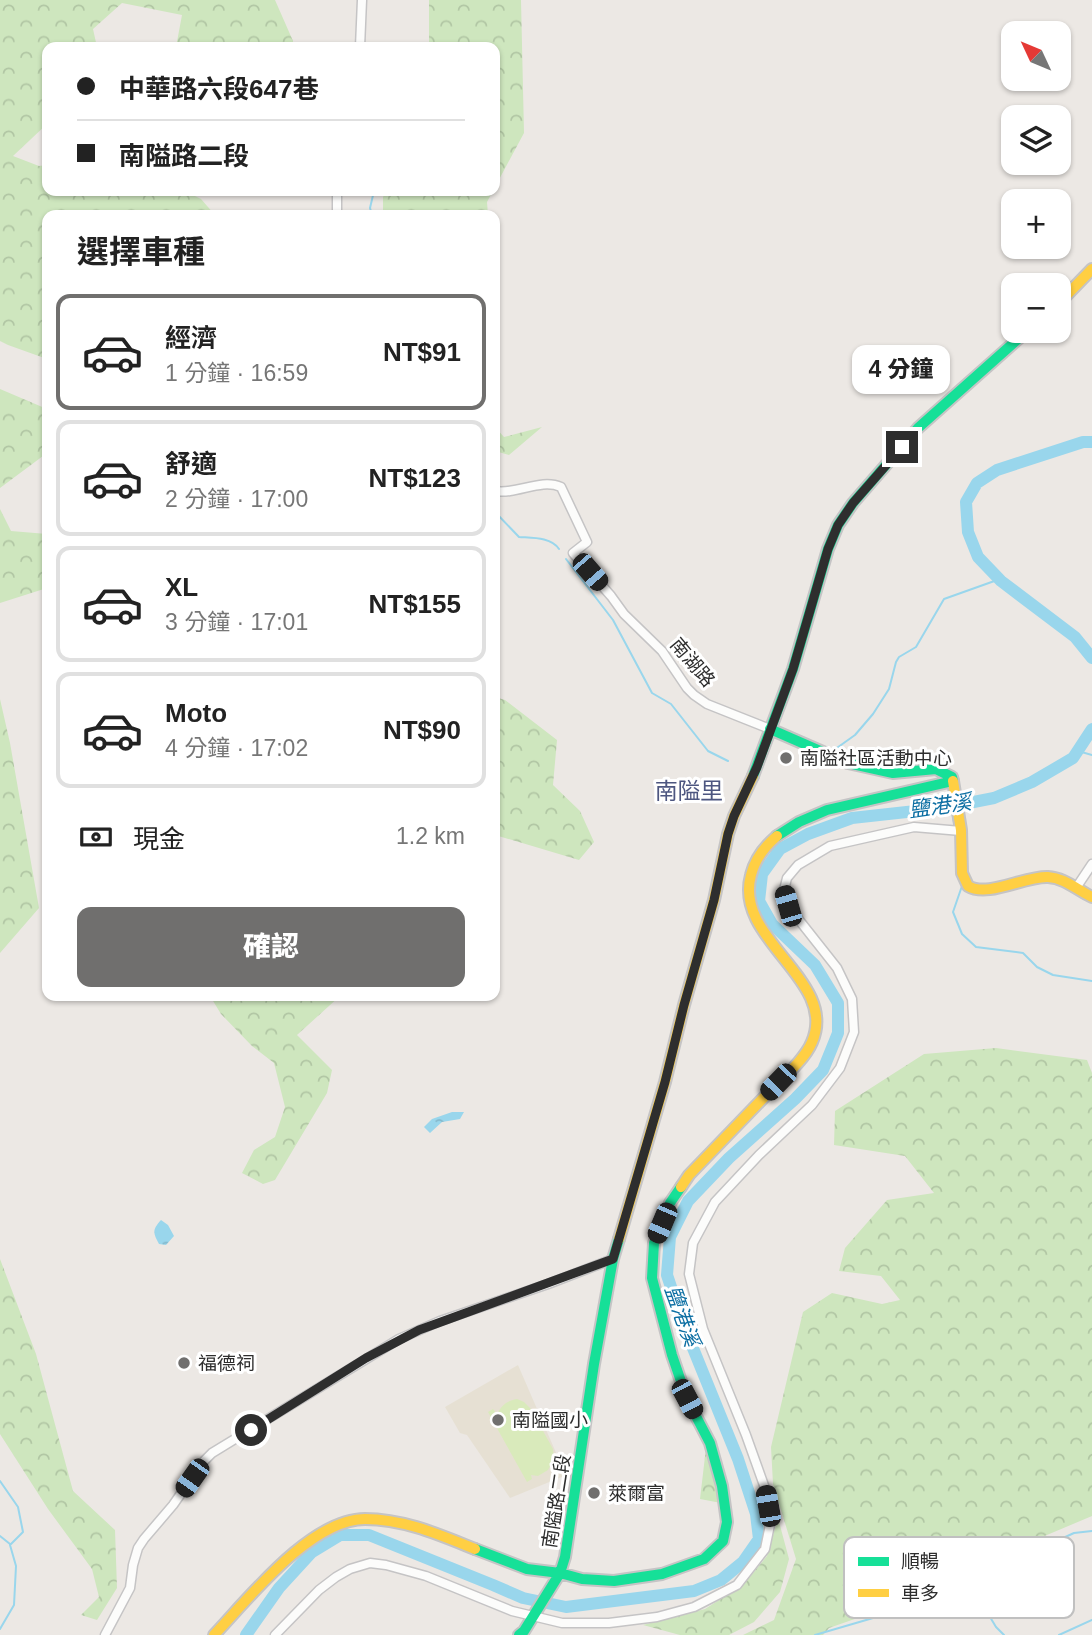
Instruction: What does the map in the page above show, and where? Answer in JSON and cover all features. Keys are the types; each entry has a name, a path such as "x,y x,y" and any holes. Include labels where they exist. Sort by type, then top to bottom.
{"street":[{"path":"360,42 362,0"},
{"path":"1071,291 1092,269"},
{"name":"南隘路二段","path":"560,1573 565,1557 613,1259 665,1082 714,900 728,834 757,767 793,669 828,549 838,525 853,503 918,429 1013,343"},
{"name":"南湖路","path":"500,492 553,484 561,487 587,542 573,553 624,614 662,651 687,688 707,704 848,762 894,773 936,769 952,777 953,781"},
{"path":"214,1635 282,1563 302,1546 327,1529 363,1519 403,1523 527,1569 582,1579 614,1581 663,1574 704,1559 723,1541 727,1522 722,1486 710,1443 687,1399 672,1355 652,1278 653,1243 670,1203 689,1175 796,1064 812,1042 816,1011 809,993 758,924 749,902 748,884 753,866 761,852 775,837 827,810 953,781 961,831 962,874 964,882 970,888 977,891 986,890 1043,876 1060,879 1092,897"},
{"path":"275,1635 319,1590 336,1577 370,1563 426,1576 512,1611 562,1623 608,1623 657,1617 694,1607 737,1585 765,1549 771,1520 766,1491 703,1329 689,1274 693,1243 715,1202 759,1154 812,1105 840,1068 854,1032 852,999 837,968 788,906 783,890 786,878 798,865 830,846 914,827 961,831"},
{"path":"1076,888 1092,864"},
{"path":"105,1635 130,1588 138,1548 212,1453 366,1358 419,1330 613,1259"},
{"path":"519,1635 560,1573"}],"shaded area":[{"name":"南隘國小","path":"518,1365 557,1455 567,1460 564,1476 510,1498 467,1435 460,1433 445,1407"}],"green space":[{"path":"0,0 275,0 293,42 177,42 182,15 122,3 93,29 96,42 42,42 42,129 13,156 42,166 42,196 195,196 211,210 42,210 42,357 0,341"},
{"path":"429,0 521,0 524,133 500,178 500,42 429,42"},
{"path":"490,196 488,210 383,210 383,197"},
{"path":"0,389 42,407 42,457 0,488"},
{"path":"542,427 509,455 500,452 500,433 504,437"},
{"path":"0,509 11,531 42,534 42,590 0,603"},
{"path":"500,698 557,740 553,785 580,811 594,842 579,860 500,836"},
{"path":"0,699 39,908 0,953"},
{"path":"213,1001 334,1001 297,1035 332,1070 327,1093 275,1180 263,1184 242,1173 254,1150 275,1137 285,1107 274,1063 252,1046 221,1014"},
{"path":"996,1048 1087,1060 1092,1073 1092,1516 1042,1537 844,1537 844,1618 858,1618 829,1628 823,1635 743,1635 774,1620 796,1559 773,1484 771,1447 803,1312 832,1293 882,1304 900,1300 881,1276 839,1271 845,1248 887,1200 934,1193 905,1156 834,1145 835,1111 924,1054"},
{"path":"0,1259 36,1354 73,1491 115,1530 117,1588 97,1620 81,1615 99,1597 92,1569 48,1509 0,1434"},
{"path":"517,1399 531,1409 553,1449 554,1459 548,1470 538,1476 531,1475 532,1479 527,1482 488,1412 493,1409 497,1414 505,1404"},
{"path":"706,1448 721,1503 700,1499"},
{"path":"778,1518 789,1559 780,1592 754,1622 729,1635 680,1635 643,1625 705,1609 744,1584 767,1556"}],"water":[{"path":"452,1112 464,1112 460,1119 442,1122 430,1133 424,1127 432,1119"},
{"path":"161,1220 168,1225 174,1236 166,1245 159,1244 155,1234"}],"waterway":[{"path":"371,210 373,196"},
{"name":"鹽港溪","path":"1092,442 1083,442 997,470 977,483 966,502 968,532 978,557 1001,581 1075,637 1092,658"},
{"path":"500,517 519,537 546,540 559,549"},
{"path":"566,559 613,620 652,693 671,704 708,751 728,761"},
{"path":"834,750 855,735 873,714 889,689 899,657 916,647 944,599 1000,579"},
{"name":"鹽港溪","path":"246,1635 279,1588 312,1552 340,1535 369,1535 523,1598 566,1607 694,1591 721,1580 743,1562 759,1539 756,1514 738,1459 684,1326 667,1275 670,1237 688,1201 729,1158 823,1070 838,1033 838,1003 815,965 772,924 759,901 762,874 780,849 808,834 852,818 943,808 994,798 1032,782 1073,758 1092,729"},
{"path":"1078,751 1092,755"},
{"path":"951,806 955,828"},
{"path":"962,886 953,912 962,934 976,947 1023,953 1037,967 1053,975 1092,981"},
{"path":"0,1481 18,1507 23,1532 10,1545 16,1566 14,1605 0,1629"},
{"path":"1065,1537 1092,1531"},
{"path":"0,1536 10,1544"},
{"path":"815,1635 873,1618"},
{"path":"991,1618 1004,1635"},
{"path":"1059,1635 1092,1620"}],"traffic: fast":[{"path":"753,776 793,669 828,549 838,525 853,503 918,428 1014,343"},
{"path":"770,729 848,763 893,773 936,769 952,777 953,781"},
{"path":"777,836 799,822 827,810 953,781"},
{"path":"475,1549 527,1569 582,1579 614,1581 662,1574 704,1559 723,1541 727,1522 722,1486 710,1443 687,1399 672,1355 652,1278 654,1243 670,1203 681,1187"},
{"path":"519,1635 560,1573 565,1557 594,1364 619,1239"}],"traffic: slow":[{"path":"1071,291 1092,269"},
{"path":"619,1239 714,900 728,834 753,776"},
{"path":"953,781 961,830 962,873 968,886 986,890 1048,877 1065,882 1092,897"},
{"path":"681,1187 689,1175 794,1068 812,1042 816,1020 811,999 800,979 757,920 750,898 751,875 755,864 764,849 777,836"},
{"path":"214,1635 282,1563 324,1532 344,1522 365,1519 394,1522 449,1538 475,1549"}],"place":[{"name":"南隘社區活動中心","path":"786,758"},
{"name":"福德祠","path":"184,1363"},
{"name":"南隘國小","path":"498,1420"},
{"name":"萊爾富","path":"594,1493"}],"district":[{"name":"南隘里","path":"689,791"}],"route":[{"path":"251,1430 366,1358 419,1330 613,1259 665,1082 714,900 728,834 757,767 793,669 828,549 838,525 853,503 902,447"}]}
